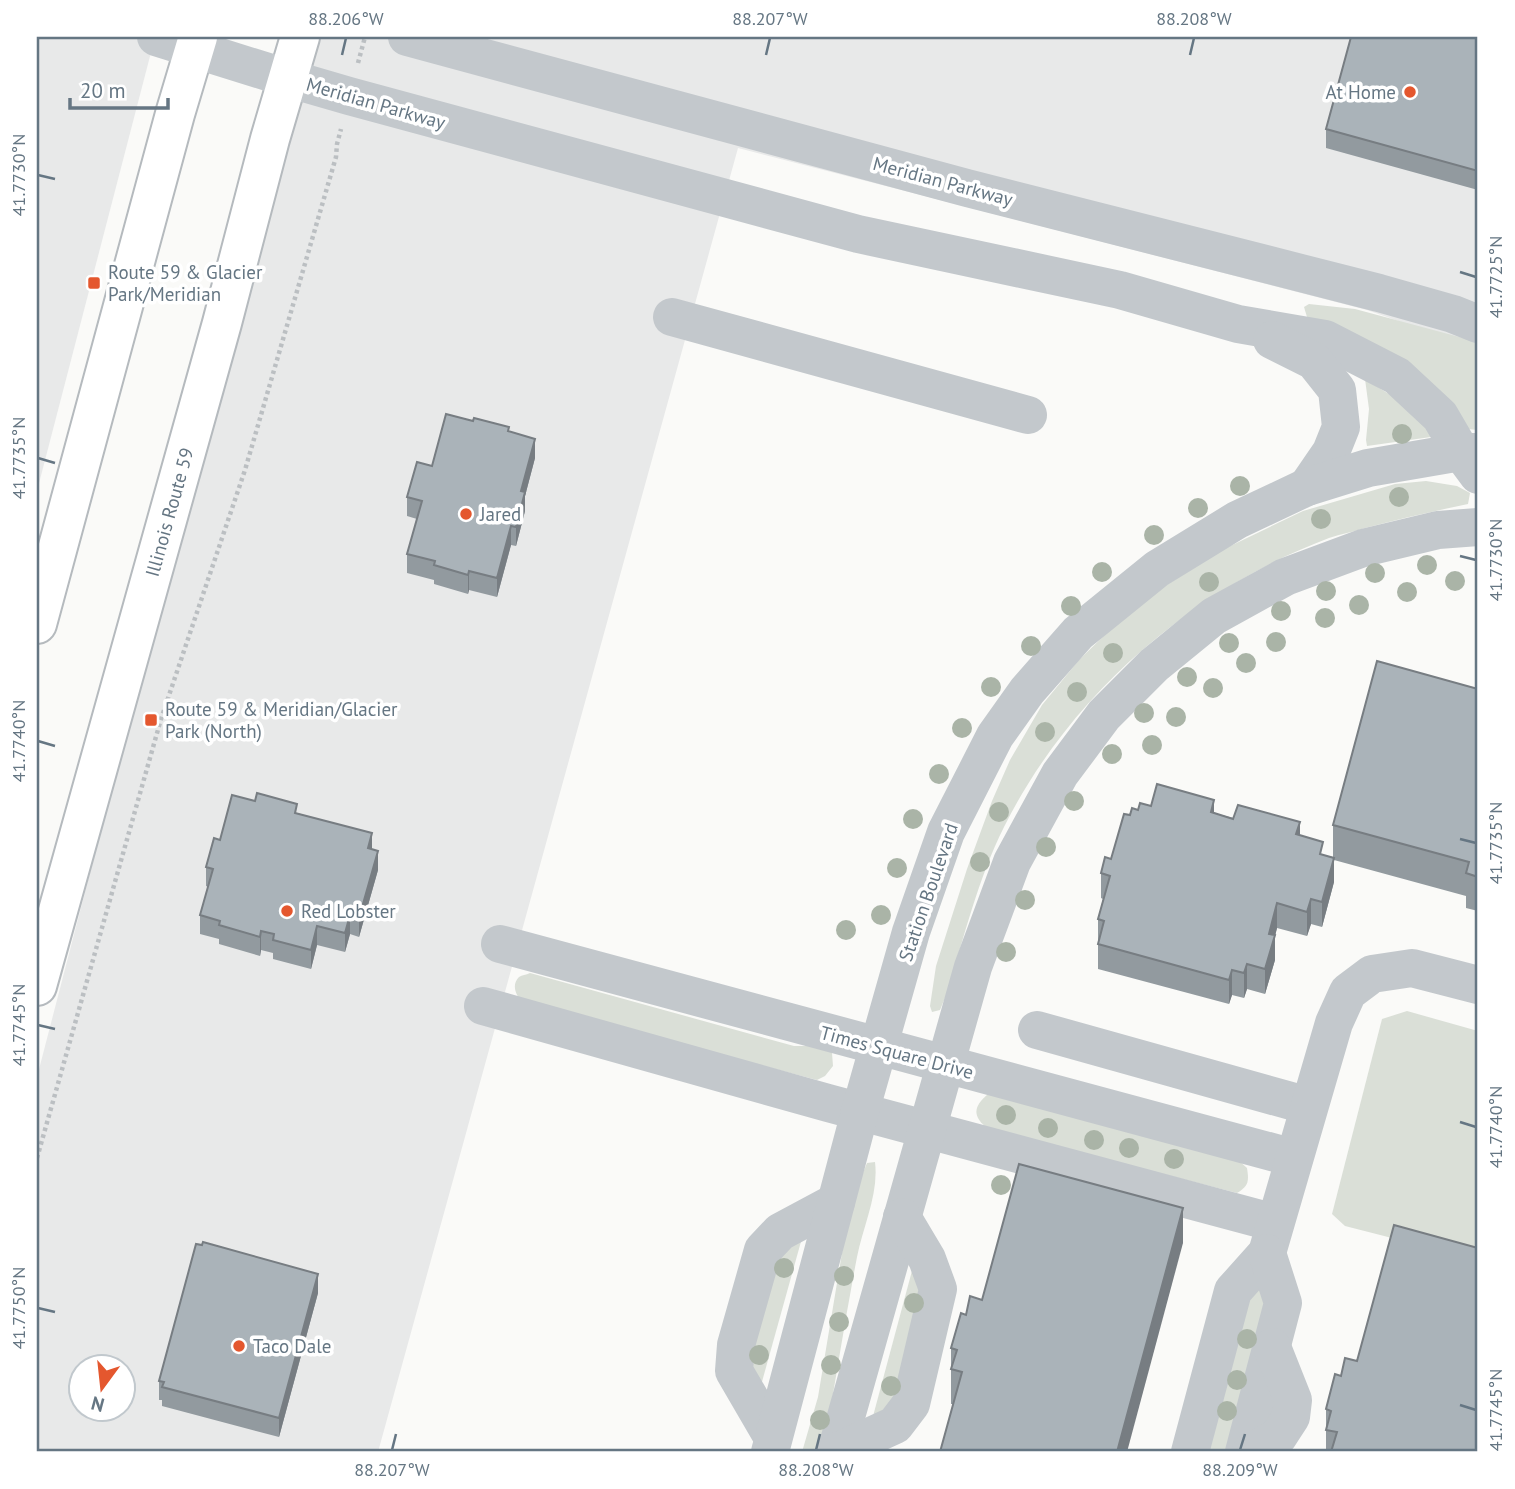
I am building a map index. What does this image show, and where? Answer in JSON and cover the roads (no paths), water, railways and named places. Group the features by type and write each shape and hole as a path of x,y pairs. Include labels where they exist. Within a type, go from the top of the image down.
{"main road":[{"name":"Illinois Route 59","path":"37,986 300,37"},
{"path":"37,624 196,43"}],"street":[{"name":"Meridian Parkway","path":"156,37 196,43 288,78 858,234 1120,290 1238,324 1325,339 1397,376 1440,416 1473,460"},
{"name":"Meridian Parkway","path":"407,37 967,188 1378,293 1453,314 1478,324"},
{"path":"672,317 1028,415"},
{"name":"Meridian Parkway","path":"1238,324 1314,361 1337,390 1341,427 1331,452 1307,487"},
{"name":"Station Boulevard","path":"772,1445 860,1112 911,932 946,832 995,736 1027,691 1078,633 1157,569 1237,520 1307,487 1368,468 1473,460"},
{"path":"836,1452 973,967 1012,862 1060,774 1104,715 1154,665 1214,616 1285,577 1363,548 1438,530 1478,527"},
{"name":"Times Square Drive","path":"500,944 1294,1158"},
{"path":"1190,1452 1233,1292 1271,1238 1334,1023 1348,992 1372,974 1412,968 1478,985"},
{"path":"483,1006 926,1130 1271,1238"},
{"path":"1037,1030 1309,1106"},
{"path":"772,1445 734,1371 736,1345 763,1251 780,1232 836,1202"},
{"path":"836,1452 895,1425 911,1404 938,1289 927,1259 902,1217"},
{"path":"1244,1452 1283,1303 1271,1238"},
{"path":"1251,1452 1278,1437 1291,1417 1293,1400 1272,1347"}],"place":[{"name":"At Home","path":"1410,92"},
{"name":"Route 59 & Glacier Park/Meridian","path":"94,283"},
{"name":"Jared","path":"466,514"},
{"name":"Route 59 & Meridian/Glacier Park (North)","path":"151,720"},
{"name":"Red Lobster","path":"287,911"},
{"name":"Taco Dale","path":"239,1346"}]}
